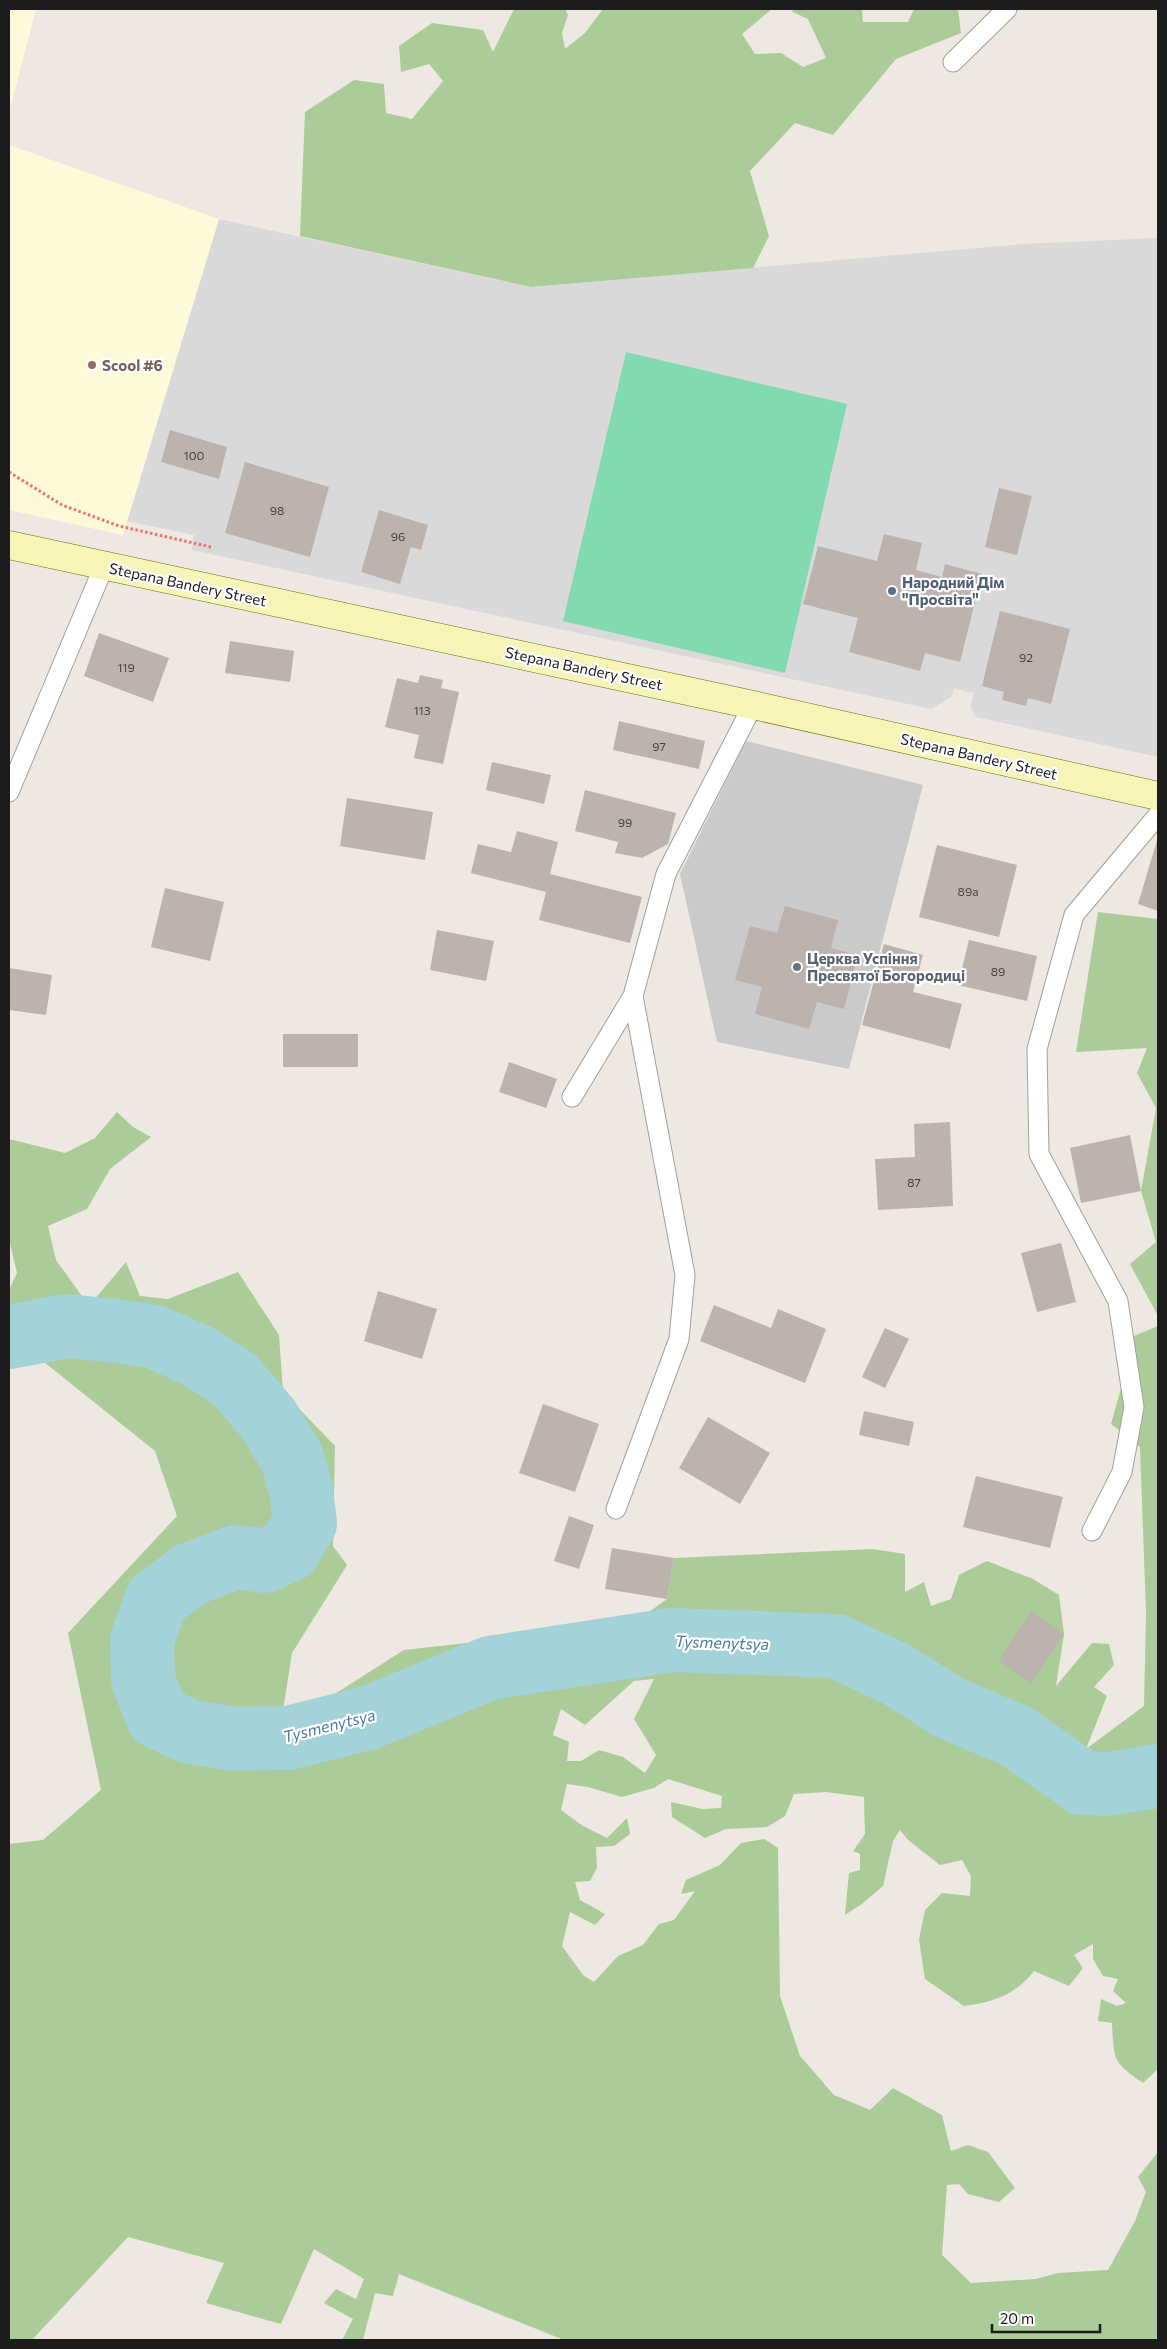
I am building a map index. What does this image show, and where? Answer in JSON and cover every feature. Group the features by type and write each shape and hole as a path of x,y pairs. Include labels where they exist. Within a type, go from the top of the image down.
{"main road":[{"name":"Stepana Bandery Street","path":"9,545 753,704 1158,796"}],"lane":[{"path":"954,62 1007,9"},
{"path":"9,792 104,566"},
{"path":"572,1097 633,996 666,874 753,704"},
{"path":"1092,1531 1122,1472 1134,1407 1118,1302 1039,1154 1038,1049 1074,915 1158,815"},
{"path":"616,1509 678,1339 685,1274 633,996"}],"path":[{"path":"9,472 62,505 119,526 211,547"}],"shaded area":[{"path":"9,9 36,9 9,113"},
{"name":"Scool #6","path":"9,145 219,219 123,535 9,510"},
{"path":"219,219 531,287 1023,244 1158,238 1158,757 976,717 970,706 974,693 954,688 951,697 931,709 192,550 194,535 127,521"},
{"path":"746,741 923,785 849,1069 717,1042 680,874"}],"green space":[{"path":"514,9 565,9 568,15 562,33 565,49 585,33 603,9 772,9 742,34 755,54 781,53 803,67 826,58 808,19 791,11 798,9 862,9 863,22 908,22 914,9 958,9 961,33 896,59 833,135 795,123 750,171 769,236 753,268 531,287 300,236 305,112 354,80 384,84 386,113 412,119 443,81 429,64 401,72 399,46 432,23 483,30 493,52"},
{"path":"626,352 847,404 785,673 563,621"},
{"path":"1098,912 1158,919 1158,1316 1130,1264 1156,1242 1141,1191 1156,1108 1137,1073 1147,1048 1076,1052"},
{"path":"117,1112 133,1127 151,1137 110,1169 87,1209 48,1226 56,1260 89,1306 126,1262 140,1296 168,1299 238,1272 279,1335 283,1392 335,1446 333,1546 347,1565 292,1653 282,1717 330,1697 404,1650 631,1625 667,1599 674,1558 872,1549 905,1554 905,1592 924,1582 931,1606 951,1599 959,1575 987,1561 1033,1579 1059,1595 1064,1634 1056,1686 1092,1643 1109,1644 1114,1665 1094,1687 1107,1696 1086,1749 1144,1706 1146,1613 1140,1447 1111,1424 1134,1336 1158,1326 1158,2069 1143,2083 1125,2070 1117,2059 1113,2045 1112,2023 1098,2021 1101,1999 1117,2006 1126,2003 1113,1991 1118,1979 1103,1976 1093,1959 1093,1944 1074,1955 1083,1968 1069,1986 1034,1971 1019,1986 1003,1996 964,2006 925,1979 919,1940 925,1910 942,1893 970,1896 971,1876 962,1860 940,1865 908,1840 900,1830 893,1841 883,1886 845,1915 849,1873 860,1870 860,1854 853,1851 865,1834 864,1797 826,1792 794,1794 785,1816 767,1827 726,1829 705,1838 672,1817 671,1802 702,1809 721,1808 722,1796 668,1779 654,1788 622,1797 588,1787 567,1784 561,1810 583,1826 607,1838 627,1818 630,1834 614,1846 596,1847 597,1868 590,1881 575,1882 580,1900 605,1914 595,1925 570,1912 562,1946 583,1975 594,1982 618,1956 643,1945 659,1924 674,1920 695,1891 681,1894 686,1880 720,1865 741,1843 764,1839 778,1848 780,1996 800,2056 834,2095 870,2110 893,2088 942,2115 951,2151 968,2145 988,2152 1015,2188 999,2202 968,2194 959,2184 947,2185 942,2255 971,2283 1036,2279 1058,2273 1108,2270 1135,2221 1146,2192 1138,2177 1158,2152 1158,2340 564,2340 399,2274 393,2296 375,2293 363,2340 342,2340 353,2319 324,2303 336,2289 356,2299 364,2279 314,2249 281,2324 206,2303 224,2263 128,2237 32,2340 9,2340 9,1844 43,1840 101,1790 68,1633 177,1516 155,1451 9,1334 9,1290 17,1273 9,1239 9,1139 65,1153 95,1138","holes":["654,1679 634,1719 656,1755 645,1773 623,1757 599,1750 581,1761 567,1761 569,1742 553,1735 561,1709 585,1725 634,1681"]}],"building":[{"path":"170,430 227,447 219,479 161,462"},
{"path":"245,462 329,487 310,557 225,533"},
{"path":"999,488 1032,496 1017,555 985,547"},
{"path":"379,510 428,525 421,550 411,547 400,584 361,572"},
{"name":"Народний Дім \"Просвіта\"","path":"884,534 922,543 916,570 942,577 945,564 982,574 960,662 925,653 920,671 849,652 858,618 803,604 818,546 877,561"},
{"path":"1000,611 1070,629 1051,704 1028,698 1026,706 1002,700 1004,692 982,686"},
{"path":"99,633 169,658 153,702 84,676"},
{"path":"230,641 294,651 290,682 225,673"},
{"path":"420,675 443,680 441,688 459,692 443,764 414,758 419,735 385,727 397,678 418,683"},
{"path":"619,721 705,741 699,769 613,750"},
{"path":"492,762 551,775 544,804 486,790"},
{"path":"585,790 676,813 668,844 642,858 615,853 618,842 575,831"},
{"path":"347,798 433,812 425,860 340,846"},
{"path":"517,831 558,842 550,874 642,897 630,943 539,920 546,892 471,873 478,844 511,852"},
{"path":"1158,837 1158,911 1138,904"},
{"path":"937,845 1017,865 999,937 919,917"},
{"path":"165,888 224,902 210,961 151,947"},
{"name":"Церква Успіння Пресвятої Богородиці","path":"785,906 838,920 831,948 858,955 844,1009 817,1002 809,1029 755,1014 762,987 735,980 750,926 777,933"},
{"path":"437,930 494,941 486,981 430,970"},
{"path":"969,940 1037,956 1027,1001 958,985"},
{"path":"884,944 923,955 913,992 962,1004 950,1049 862,1025"},
{"path":"9,968 52,975 46,1015 9,1010"},
{"path":"283,1034 358,1034 358,1067 283,1067"},
{"path":"509,1062 557,1079 546,1108 499,1092"},
{"path":"950,1122 953,1206 878,1210 875,1159 915,1157 914,1124"},
{"path":"1130,1135 1141,1191 1081,1203 1070,1148"},
{"path":"1061,1243 1076,1302 1037,1312 1021,1253"},
{"path":"378,1291 437,1309 422,1359 364,1341"},
{"path":"714,1305 771,1328 778,1309 826,1329 805,1383 700,1341"},
{"path":"885,1328 909,1339 885,1388 862,1377"},
{"path":"543,1404 599,1424 575,1492 519,1473"},
{"path":"864,1411 914,1422 909,1446 859,1435"},
{"path":"708,1417 770,1453 740,1504 679,1468"},
{"path":"976,1476 1063,1497 1050,1548 963,1527"},
{"path":"569,1516 594,1525 579,1569 554,1561"},
{"path":"612,1548 674,1558 667,1599 605,1589"},
{"path":"1032,1611 1064,1634 1031,1683 998,1660"}],"waterway":[{"name":"Tysmenytsya","path":"9,1337 67,1326 155,1337 198,1356 234,1379 269,1420 292,1458 301,1490 305,1523 289,1550 265,1561 236,1557 191,1574 157,1599 142,1640 143,1680 158,1717 188,1731 232,1739 288,1738 368,1718 490,1668 672,1640 836,1646 896,1674 950,1708 1016,1736 1083,1783 1107,1784 1158,1776"}],"place":[{"name":"Scool #6","path":"92,365"},
{"name":"Народний Дім \"Просвіта\"","path":"892,591"},
{"name":"Церква Успіння Пресвятої Богородиці","path":"797,967"}]}
